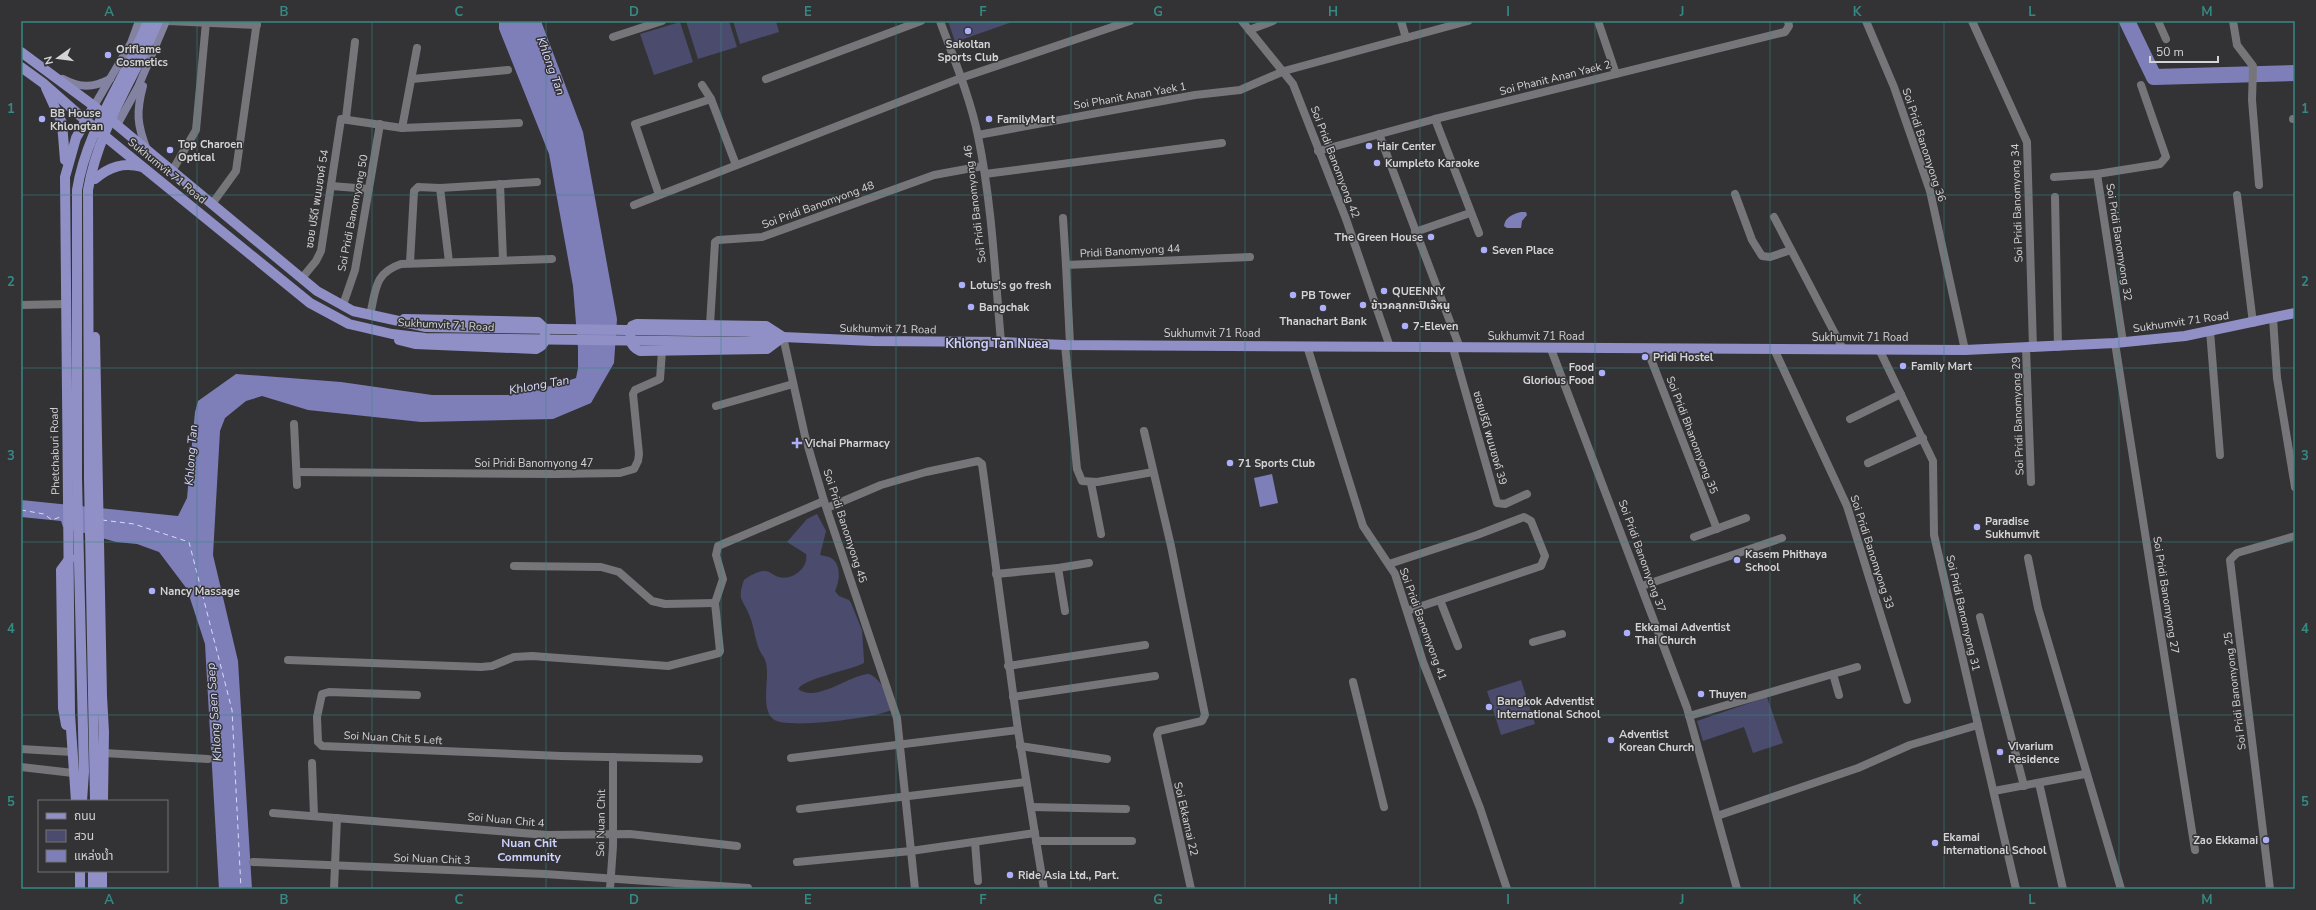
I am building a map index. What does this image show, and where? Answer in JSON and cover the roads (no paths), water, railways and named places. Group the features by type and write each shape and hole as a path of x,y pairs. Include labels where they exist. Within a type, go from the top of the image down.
{"main road":[{"path":"94,106 131,43 139,21"},
{"name":"Phetchaburi Road","path":"82,800 84,772 77,478 76,211 80,170 91,136 140,44 148,21"},
{"path":"95,800 89,478 88,190 96,154 158,21"},
{"path":"103,800 104,732 101,666 95,366 95,179 99,163 109,139 146,69 167,21"},
{"name":"Sukhumvit 71 Road","path":"21,52 94,106 317,291 353,311 426,327 763,332 778,338"},
{"name":"Sukhumvit 71 Road","path":"21,67 43,83 85,120 146,168 310,303 348,324 392,334 469,340 762,342 778,338 1068,344 1551,349 1647,348 1965,350 2058,347 2119,343 2210,331 2295,313"},
{"path":"146,69 137,112 140,134 147,150"},
{"path":"50,74 81,86 99,85 112,77"},
{"path":"43,83 62,123 65,149 65,177"},
{"name":"Phetchaburi Road","path":"76,800 71,737 65,177 76,138 94,106"},
{"path":"95,179 106,170 117,165 133,165 146,168"},
{"path":"83,498 82,329 94,285"},
{"path":"67,304 82,329"},
{"path":"392,334 399,340 422,345 536,349 542,347 545,342 543,326 538,322 410,318 394,321"},
{"path":"637,324 710,325 766,326 778,338 767,349 640,351 634,348 630,342 632,326 637,324"},
{"path":"71,737 65,723 63,708 61,570 69,558 78,554 89,553 97,557 104,566 108,698 104,732"},
{"path":"80,872 80,889"},
{"path":"93,872 93,889"},
{"path":"102,872 102,889"}],"street":[{"path":"167,21 257,23 236,171 212,204"},
{"path":"613,37 662,21"},
{"path":"766,78 921,21"},
{"name":"Soi Pridi Banomyong 46","path":"940,21 962,78 978,135 984,170 1001,342"},
{"path":"634,205 962,78 1130,21"},
{"name":"Soi Pridi Banomyong 42","path":"1242,21 1293,84 1318,151 1346,219 1390,347"},
{"path":"1249,30 1273,21"},
{"path":"1401,21 1406,38"},
{"name":"Soi Phanit Anan Yaek 1","path":"978,135 1195,96 1240,90 1284,71 1468,21"},
{"path":"1598,21 1616,74"},
{"name":"Soi Phanit Anan Yaek 2","path":"1318,151 1435,119 1785,32 1789,26 1788,21"},
{"name":"Soi Pridi Banomyong 36","path":"1866,21 1894,87 1930,191 1965,350"},
{"name":"Soi Pridi Banomyong 34","path":"1972,21 2027,142 2030,348"},
{"path":"2158,21 2166,39"},
{"path":"2233,21 2237,45 2253,66 2252,89 2259,185"},
{"path":"172,171 196,130 206,22"},
{"name":"ซอย ปรีดี พนมยงค์ 54","path":"302,278 316,261 321,251 331,186 344,118 355,42"},
{"path":"402,128 417,48"},
{"path":"412,79 508,70"},
{"name":"Soi Pridi Banomyong 32","path":"2119,343 2097,174 2160,164 2165,161 2166,157 2141,85"},
{"path":"702,86 711,99 736,165"},
{"path":"659,195 635,124 711,99"},
{"path":"344,118 402,128 519,123"},
{"path":"1435,119 1479,233"},
{"name":"Soi Pridi Banomyong 50","path":"343,305 355,270 380,124"},
{"path":"1379,134 1456,348"},
{"path":"984,170 1222,144"},
{"name":"Soi Pridi Banomyong 48","path":"710,325 715,242 718,240 762,237 934,175 984,170"},
{"path":"2054,177 2097,174"},
{"path":"410,264 414,191 418,187 440,188 537,182"},
{"path":"500,184 503,260"},
{"path":"331,186 369,190"},
{"path":"440,188 449,262"},
{"path":"1735,194 1752,240 1762,256 1770,256 1791,250"},
{"path":"2237,195 2253,323"},
{"path":"2055,197 2058,347"},
{"path":"1415,232 1470,213"},
{"path":"1774,217 1843,349"},
{"path":"1063,218 1066,265"},
{"name":"Pridi Banomyong 44","path":"1091,483 1082,481 1077,469 1068,344 1066,265 1250,257"},
{"path":"370,315 379,278 391,267 410,264 449,262 552,259"},
{"path":"21,305 67,304"},
{"path":"2273,318 2277,378 2295,487"},
{"path":"2210,331 2220,455"},
{"name":"Soi Pridi Banomyong 45","path":"778,338 793,384 826,505 897,718 915,889"},
{"name":"Soi Pridi Banomyong 27","path":"2119,343 2195,850"},
{"name":"Soi Pridi Banomyong 41","path":"1307,346 1363,526 1395,574 1423,662 1482,813 1507,889"},
{"name":"ซอยปรีดี พนมยงค์ 39","path":"1456,348 1497,503 1502,504 1527,494"},
{"name":"Soi Pridi Bhanomyong 35","path":"1647,348 1717,529"},
{"name":"Soi Pridi Banomyong 29","path":"2030,348 2031,482"},
{"name":"Soi Pridi Banomyong 37","path":"1551,349 1642,586 1689,716 1737,889"},
{"name":"Soi Pridi Banomyong 33","path":"1774,349 1848,506 1907,700"},
{"name":"Soi Pridi Banomyong 31","path":"1879,349 1933,461 1934,535 2016,889"},
{"name":"Soi Pridi Banomyong 47","path":"297,472 556,474 620,473 631,470 638,461 639,454 633,394 635,390 660,379 662,351"},
{"path":"716,406 793,384"},
{"path":"1850,419 1901,394"},
{"path":"294,424 297,485"},
{"path":"1101,534 1091,483 1153,472 1144,431"},
{"path":"1868,463 1923,438"},
{"path":"288,660 480,667 492,666 514,657 532,656 668,666 720,653 715,603 723,579 716,556 718,546 881,485 926,472 979,461 982,464 1008,666 1044,889"},
{"name":"Soi Ekkamai 22","path":"1153,472 1171,546 1205,715 1202,721 1159,731 1157,735 1191,889"},
{"path":"1389,564 1477,535 1520,518 1528,517 1545,556 1541,566 1407,611"},
{"path":"1694,537 1746,518"},
{"name":"Soi Pridi Banomyong 25","path":"2270,889 2230,560 2237,553 2295,536"},
{"path":"1642,586 1782,538"},
{"path":"2028,558 2038,608 2121,889"},
{"path":"996,574 1058,568 1089,563"},
{"path":"514,566 601,567 619,572 652,601 665,604 715,603"},
{"path":"1058,568 1065,611"},
{"path":"1440,600 1458,646"},
{"path":"1980,617 2024,786"},
{"path":"1533,642 1562,634"},
{"path":"1008,666 1145,645"},
{"path":"1689,716 1857,667"},
{"path":"1833,674 1839,695"},
{"path":"1013,697 1155,676"},
{"path":"1353,682 1384,807"},
{"name":"Soi Nuan Chit 5 Left","path":"417,695 329,692 322,694 317,717 318,742 322,746 613,757"},
{"path":"1717,816 1858,768 1910,745 1978,725"},
{"path":"791,758 1018,730"},
{"path":"1020,746 1107,759"},
{"path":"21,748 72,752"},
{"path":"104,753 208,759"},
{"path":"613,757 699,759"},
{"name":"Soi Nuan Chit","path":"610,889 613,834 613,757"},
{"path":"312,763 314,816"},
{"path":"21,767 74,773"},
{"path":"1994,791 2086,774"},
{"path":"800,809 1026,782"},
{"path":"2039,782 2062,889"},
{"path":"1031,807 1126,809"},
{"name":"Soi Nuan Chit 4","path":"273,813 547,835 613,834 737,846"},
{"path":"334,889 337,818"},
{"path":"797,862 911,851 975,842 1036,837 1132,841"},
{"path":"975,842 978,881"},
{"name":"Soi Nuan Chit 3","path":"253,862 610,878 748,888"}],"water":[{"path":"499,21 541,21 583,132 617,319 614,363 591,403 553,419 421,422 308,410 262,396 246,401 225,418 220,431 213,555 238,661 252,889 219,889 205,644 187,589 159,552 137,544 116,542 63,527 61,521 21,517 21,500 178,516 187,498 195,412 198,401 236,374 341,382 432,395 510,395 555,385 576,378 578,368 578,348 573,286 549,154 499,29"},
{"path":"1521,212 1526,212 1527,215 1522,221 1521,228 1507,228 1504,226 1508,218"},
{"path":"1272,474 1278,503 1260,507 1254,478"}],"waterway":[{"path":"2127,21 2154,77 2295,73"}],"place":[{"name":"Sakoltan Sports Club","path":"968,31"},
{"name":"Oriflame Cosmetics","path":"108,55"},
{"name":"BB House Khlongtan","path":"42,119"},
{"name":"FamilyMart","path":"989,119"},
{"name":"Hair Center","path":"1369,146"},
{"name":"Top Charoen Optical","path":"170,150"},
{"name":"Kumpleto Karaoke","path":"1377,163"},
{"name":"The Green House","path":"1431,237"},
{"name":"Seven Place","path":"1484,250"},
{"name":"Lotus's go fresh","path":"962,285"},
{"name":"QUEENNY","path":"1384,291"},
{"name":"PB Tower","path":"1293,295"},
{"name":"ข้าวคลุกกะปิเจ๊หนู","path":"1363,305"},
{"name":"Bangchak","path":"971,307"},
{"name":"Thanachart Bank","path":"1323,308"},
{"name":"7-Eleven","path":"1405,326"},
{"name":"Pridi Hostel","path":"1645,357"},
{"name":"Family Mart","path":"1903,366"},
{"name":"Food Glorious Food","path":"1602,373"},
{"name":"Vichai Pharmacy","path":"797,443"},
{"name":"71 Sports Club","path":"1230,463"},
{"name":"Paradise Sukhumvit","path":"1977,527"},
{"name":"Kasem Phithaya School","path":"1737,560"},
{"name":"Nancy Massage","path":"152,591"},
{"name":"Ekkamai Adventist Thai Church","path":"1627,633"},
{"name":"Thuyen","path":"1701,694"},
{"name":"Bangkok Adventist International School","path":"1489,707"},
{"name":"Adventist Korean Church","path":"1611,740"},
{"name":"Vivarium Residence","path":"2000,752"},
{"name":"Zao Ekkamai","path":"2266,840"},
{"name":"Ekamai International School","path":"1935,843"},
{"name":"Ride Asia Ltd., Part.","path":"1010,875"}],"district":[{"name":"Khlong Tan Nuea","path":"997,344"},
{"name":"Nuan Chit Community","path":"529,850"}],"water label":[{"name":"Khlong Tan","path":"551,66"},
{"name":"Khlong Tan","path":"539,385"},
{"name":"Khlong Tan","path":"191,455"},
{"name":"Khlong Saen Saep","path":"214,712"}]}
